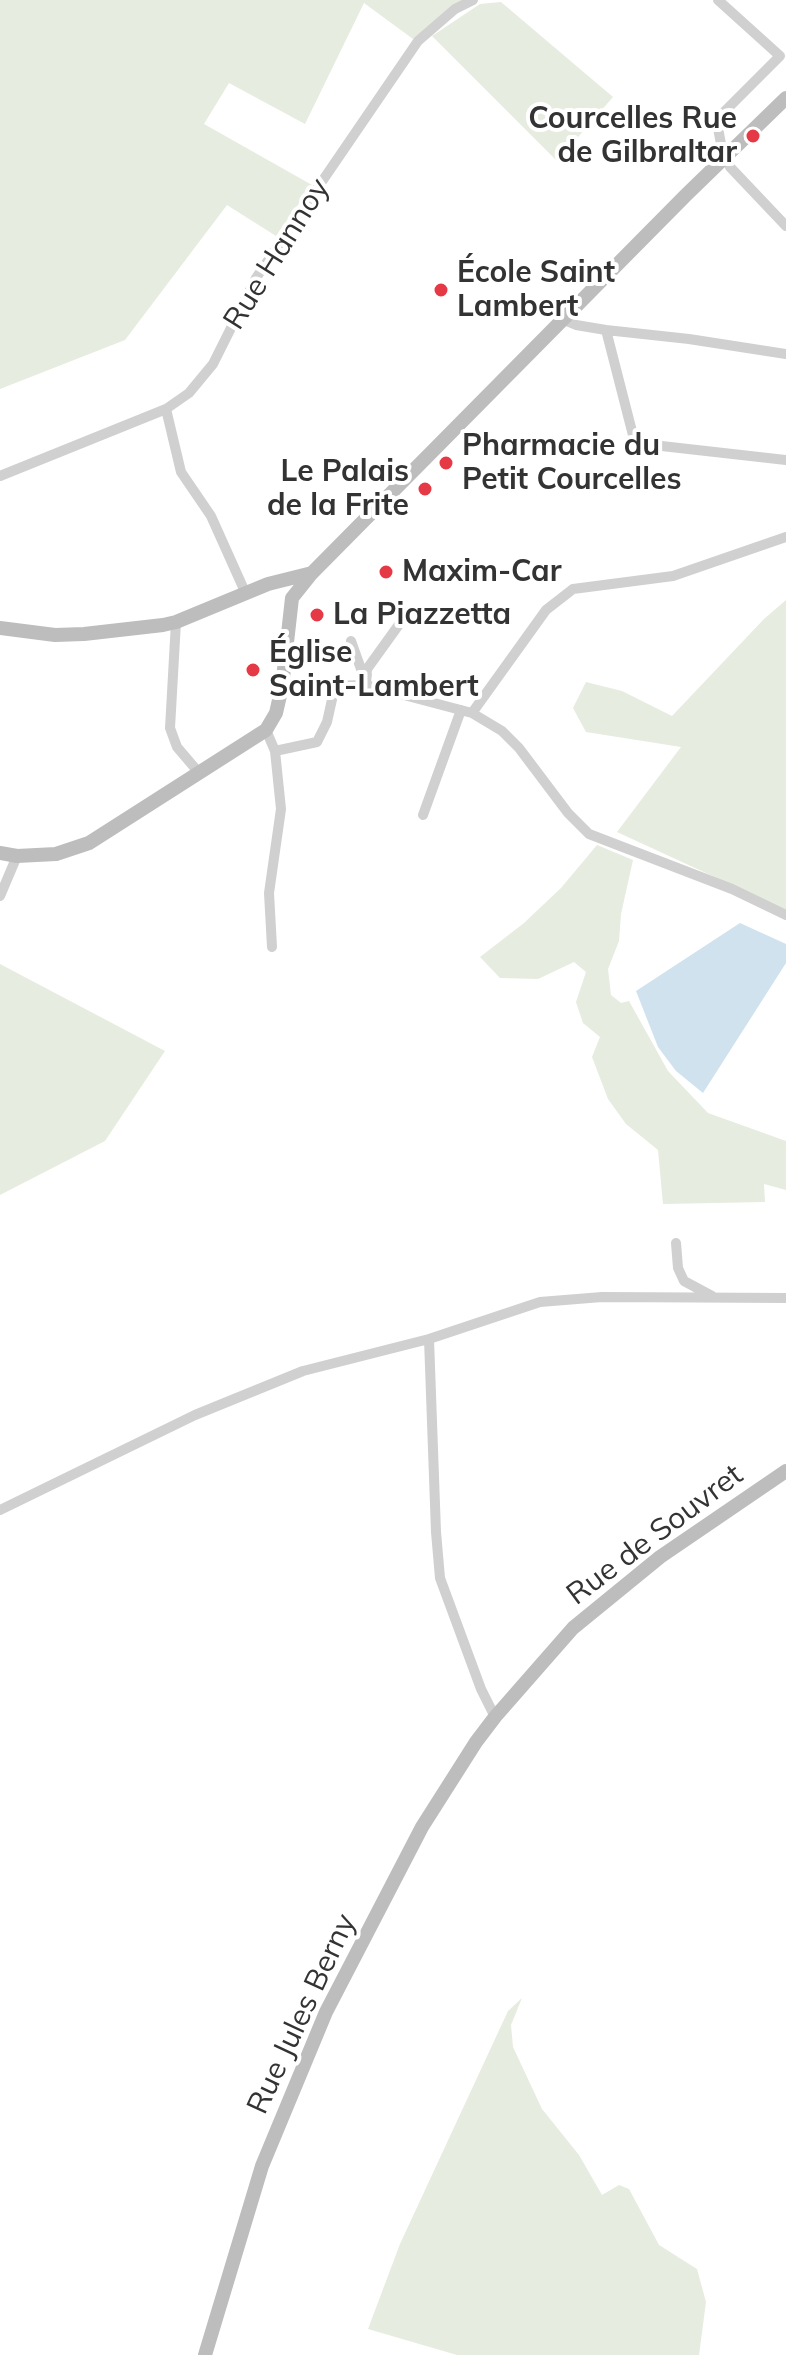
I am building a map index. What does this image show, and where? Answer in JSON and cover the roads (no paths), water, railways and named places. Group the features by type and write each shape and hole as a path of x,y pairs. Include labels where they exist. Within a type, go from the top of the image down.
{"main road":[{"path":"0,853 17,856 56,854 89,843 266,730 276,713 282,687 292,598 312,573 786,98"},
{"path":"0,628 55,635 176,622 268,584 312,573"},
{"name":"Rue de Souvret","path":"495,1717 573,1628 660,1557 786,1471"},
{"name":"Rue Jules Berny","path":"205,2355 262,2166 326,2012 422,1827 495,1717"}],"street":[{"name":"Rue Hannoy","path":"0,476 166,409 189,393 213,364 256,278 418,41 455,9 473,0"},
{"path":"718,0 780,56 723,113 718,128 730,167 786,226"},
{"path":"564,320 606,330 717,342 786,354"},
{"path":"606,330 635,443 786,460"},
{"path":"166,409 181,472 211,516 246,594"},
{"path":"423,815 467,712 546,610 573,589 673,576 786,537"},
{"path":"367,680 367,669 403,619"},
{"path":"176,622 170,728 177,747 200,774"},
{"path":"351,641 367,680"},
{"path":"282,687 335,686 367,680 467,712 511,739 568,813 589,834 732,889 786,915"},
{"path":"275,751 317,742 327,722 335,686"},
{"path":"266,730 275,751 281,809 269,893 272,947"},
{"path":"0,896 17,856"},
{"path":"676,1243 678,1268 684,1281 714,1297"},
{"path":"0,1510 195,1415 303,1371 429,1339 540,1302 602,1297 786,1298"},
{"path":"429,1339 440,1578 481,1689 495,1717"}],"water":[{"path":"740,923 786,944 786,963 703,1093 676,1071 658,1047 636,991"}],"place":[{"name":"Courcelles Rue de Gilbraltar","path":"753,136"},
{"name":"École Saint Lambert","path":"441,290"},
{"name":"Pharmacie du Petit Courcelles","path":"446,463"},
{"name":"Le Palais de la Frite","path":"425,489"},
{"name":"Maxim-Car","path":"386,572"},
{"name":"La Piazzetta","path":"317,615"},
{"name":"Église Saint-Lambert","path":"253,670"}]}
